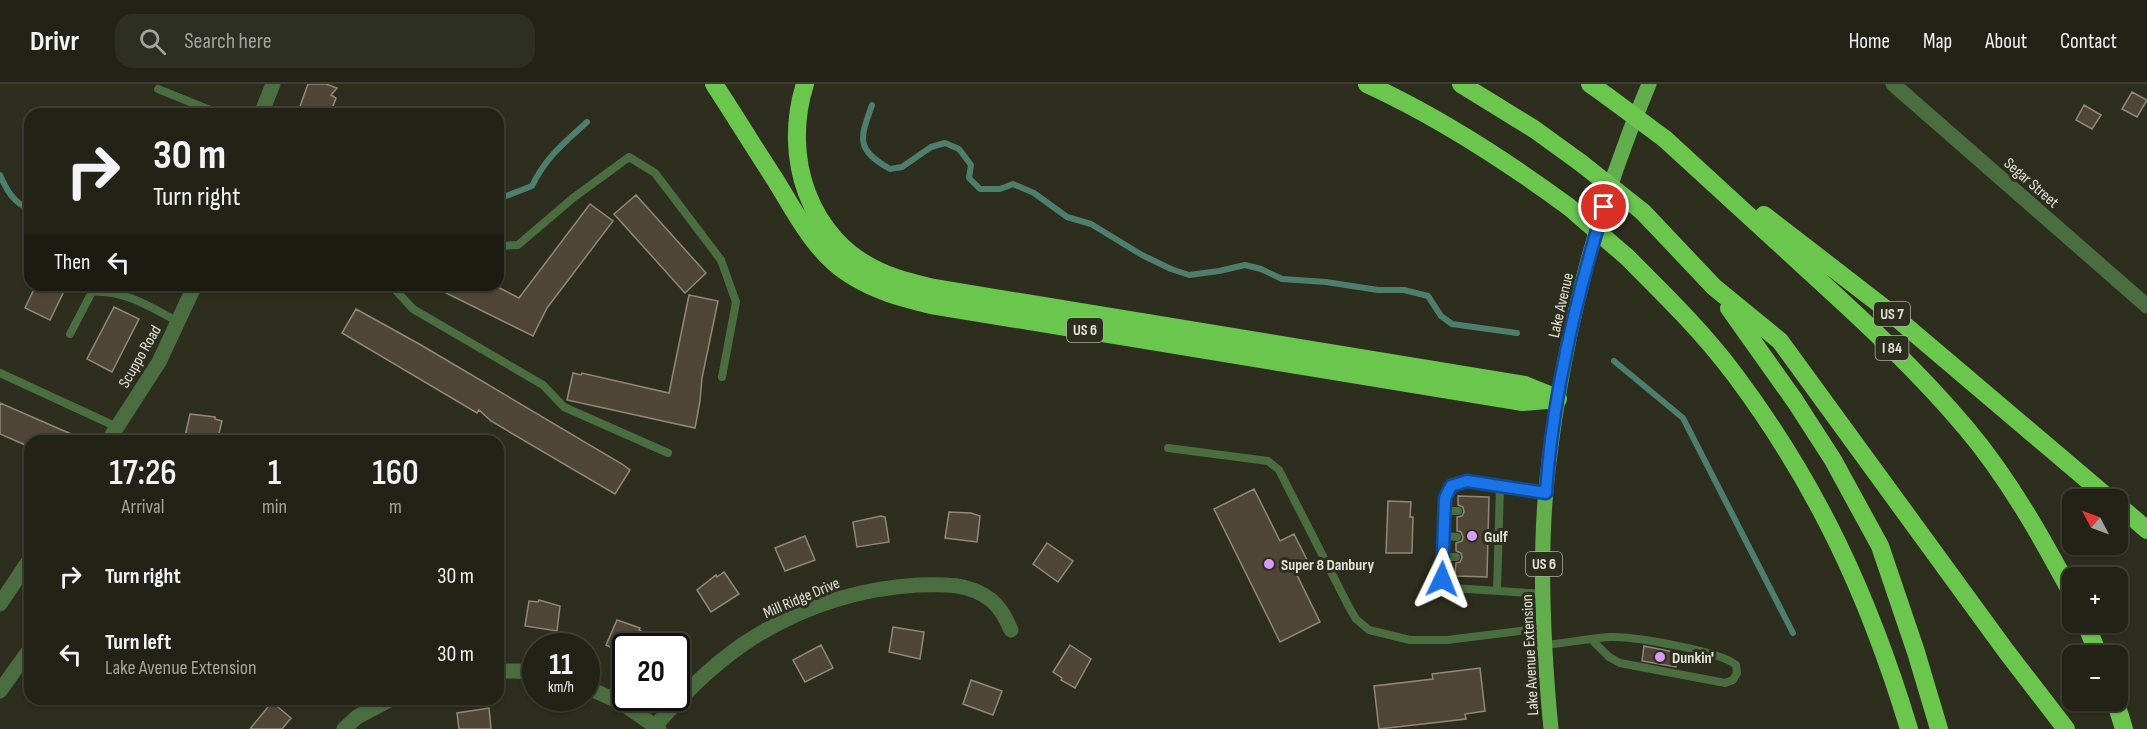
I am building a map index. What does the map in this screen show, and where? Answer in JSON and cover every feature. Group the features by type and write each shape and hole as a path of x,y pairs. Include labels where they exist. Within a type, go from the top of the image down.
{"highway":[{"name":"US 6","path":"714,84 805,228 824,254 848,273 873,288 931,305 1523,402 1558,399"},
{"path":"805,84 799,102 796,135 799,167 807,193 820,219 837,242 858,259 880,272 934,288 1525,384 1558,399"},
{"path":"1366,84 1451,128 1510,164 1569,207 1627,257 1694,326 1734,374 1805,480 1837,539 1866,602 1890,666 1909,729"},
{"path":"1461,84 1534,129 1642,212 1714,287 1780,341 2006,651 2066,729"},
{"name":"I 84","path":"1590,84 1665,139 1872,328 1920,375 1968,430 2006,483 2044,541 2062,575"},
{"name":"US 7","path":"1665,139 1887,310 2098,489"},
{"path":"1714,287 1759,349 1833,460 1880,546 1939,729"},
{"path":"2128,514 2147,530"},
{"path":"2118,711 2124,729"}],"main road":[{"name":"Lake Avenue","path":"1558,399 1569,342 1598,228 1617,166 1648,84"},
{"name":"Lake Avenue Extension","path":"1551,729 1544,594 1546,493 1558,399"}],"street":[{"path":"263,108 273,84"},
{"name":"Segar Street","path":"1893,84 2147,306"},
{"name":"Scuppo Road","path":"112,435 159,362 192,291"},
{"path":"0,604 24,568"},
{"name":"Mill Ridge Drive","path":"657,727 685,692 712,667 743,644 819,605 857,592 898,586 961,585 977,591 992,601 1003,613 1011,630"},
{"path":"0,691 24,657"},
{"path":"504,671 522,672"},
{"path":"600,693 622,703 657,727"},
{"path":"344,729 357,717 380,705"}],"lane":[{"path":"158,89 205,108"},
{"path":"504,245 518,244 573,198 628,157 655,173 721,261 736,302 722,377"},
{"path":"70,334 92,292 105,291 138,301 179,322"},
{"path":"396,291 413,309 543,385 564,407 668,453"},
{"path":"0,373 117,427"},
{"path":"1168,448 1268,461 1279,470 1350,609 1356,619 1369,630 1410,640 1447,640 1545,628"},
{"path":"1544,594 1452,588 1442,579 1445,498 1451,486 1467,481 1546,493"},
{"path":"1497,591 1500,486"},
{"path":"1489,510 1500,511"},
{"path":"1445,511 1458,511"},
{"path":"1488,536 1499,536"},
{"path":"1444,537 1457,537"},
{"path":"1443,557 1456,556"},
{"path":"1487,556 1498,556"},
{"path":"1546,645 1592,640 1623,637 1730,659 1736,665 1737,673 1733,680 1725,682 1620,663 1609,657 1592,640"}],"building":[{"path":"308,84 326,84 337,88 331,95 336,98 332,108 299,108"},
{"path":"2132,92 2147,100 2137,117 2122,109"},
{"path":"2084,105 2101,115 2092,129 2076,120"},
{"path":"636,195 706,273 685,293 614,214"},
{"path":"590,204 613,221 547,308 533,336 442,291 504,290 519,298"},
{"path":"33,291 64,291 50,320 25,308"},
{"path":"689,295 718,301 702,378 695,428 567,400 573,373 581,375 582,373 669,393"},
{"path":"114,307 139,319 112,372 87,359"},
{"path":"356,309 622,464 630,470 615,494 491,421 479,410 477,413 342,333"},
{"path":"0,403 74,435 24,435 24,444 0,434"},
{"path":"190,414 215,417 222,421 218,435 185,435"},
{"path":"1254,489 1280,541 1294,534 1308,562 1294,569 1320,622 1280,642 1214,509"},
{"name":"Gulf","path":"1458,496 1489,497 1487,577 1455,576 1456,563 1462,558 1461,553 1456,551 1456,543 1462,541 1463,537 1461,532 1457,531 1457,517 1462,516 1464,512 1463,507 1458,505"},
{"path":"1388,501 1411,502 1412,553 1386,553"},
{"path":"949,512 971,513 980,516 977,542 945,538"},
{"path":"885,517 889,542 857,547 853,522"},
{"path":"805,536 815,560 785,571 775,548"},
{"path":"1047,543 1073,561 1058,582 1033,564"},
{"path":"724,572 739,594 711,612 697,590 716,575 717,577"},
{"path":"539,600 560,606 557,631 525,626 529,601 538,602"},
{"path":"617,620 640,628 639,630 645,633 612,633 612,648 606,645"},
{"path":"893,627 924,632 920,659 889,652"},
{"path":"821,645 833,668 805,682 793,660"},
{"path":"1070,645 1091,659 1075,688 1053,672"},
{"name":"Dunkin'","path":"1644,646 1679,653 1676,667 1642,661"},
{"path":"1480,668 1485,711 1465,714 1466,719 1379,729 1374,686 1433,679 1432,674"},
{"path":"971,680 1002,691 993,715 963,704"},
{"path":"270,705 276,705 291,718 282,729 250,729"},
{"path":"489,708 491,729 459,729 457,713"}],"waterway":[{"path":"872,105 863,142 871,155 890,169 902,167 931,147 945,143 959,149 971,165 969,178 980,189 1000,189 1013,184 1034,193 1067,217 1091,224 1142,255 1171,269 1189,275 1245,265 1261,269 1282,279 1326,282 1378,290 1404,290 1428,296 1441,316 1452,324 1517,333"},
{"path":"504,197 532,186 549,159 587,122"},
{"path":"0,175 8,191 24,207"},
{"path":"1614,361 1683,418 1793,633"}],"place":[{"name":"Gulf","path":"1472,536"},
{"name":"Super 8 Danbury","path":"1269,564"},
{"name":"Dunkin'","path":"1660,657"}],"route":[{"path":"1442,579 1445,498 1451,486 1467,481 1546,493 1547,471 1569,342 1604,207"}]}
